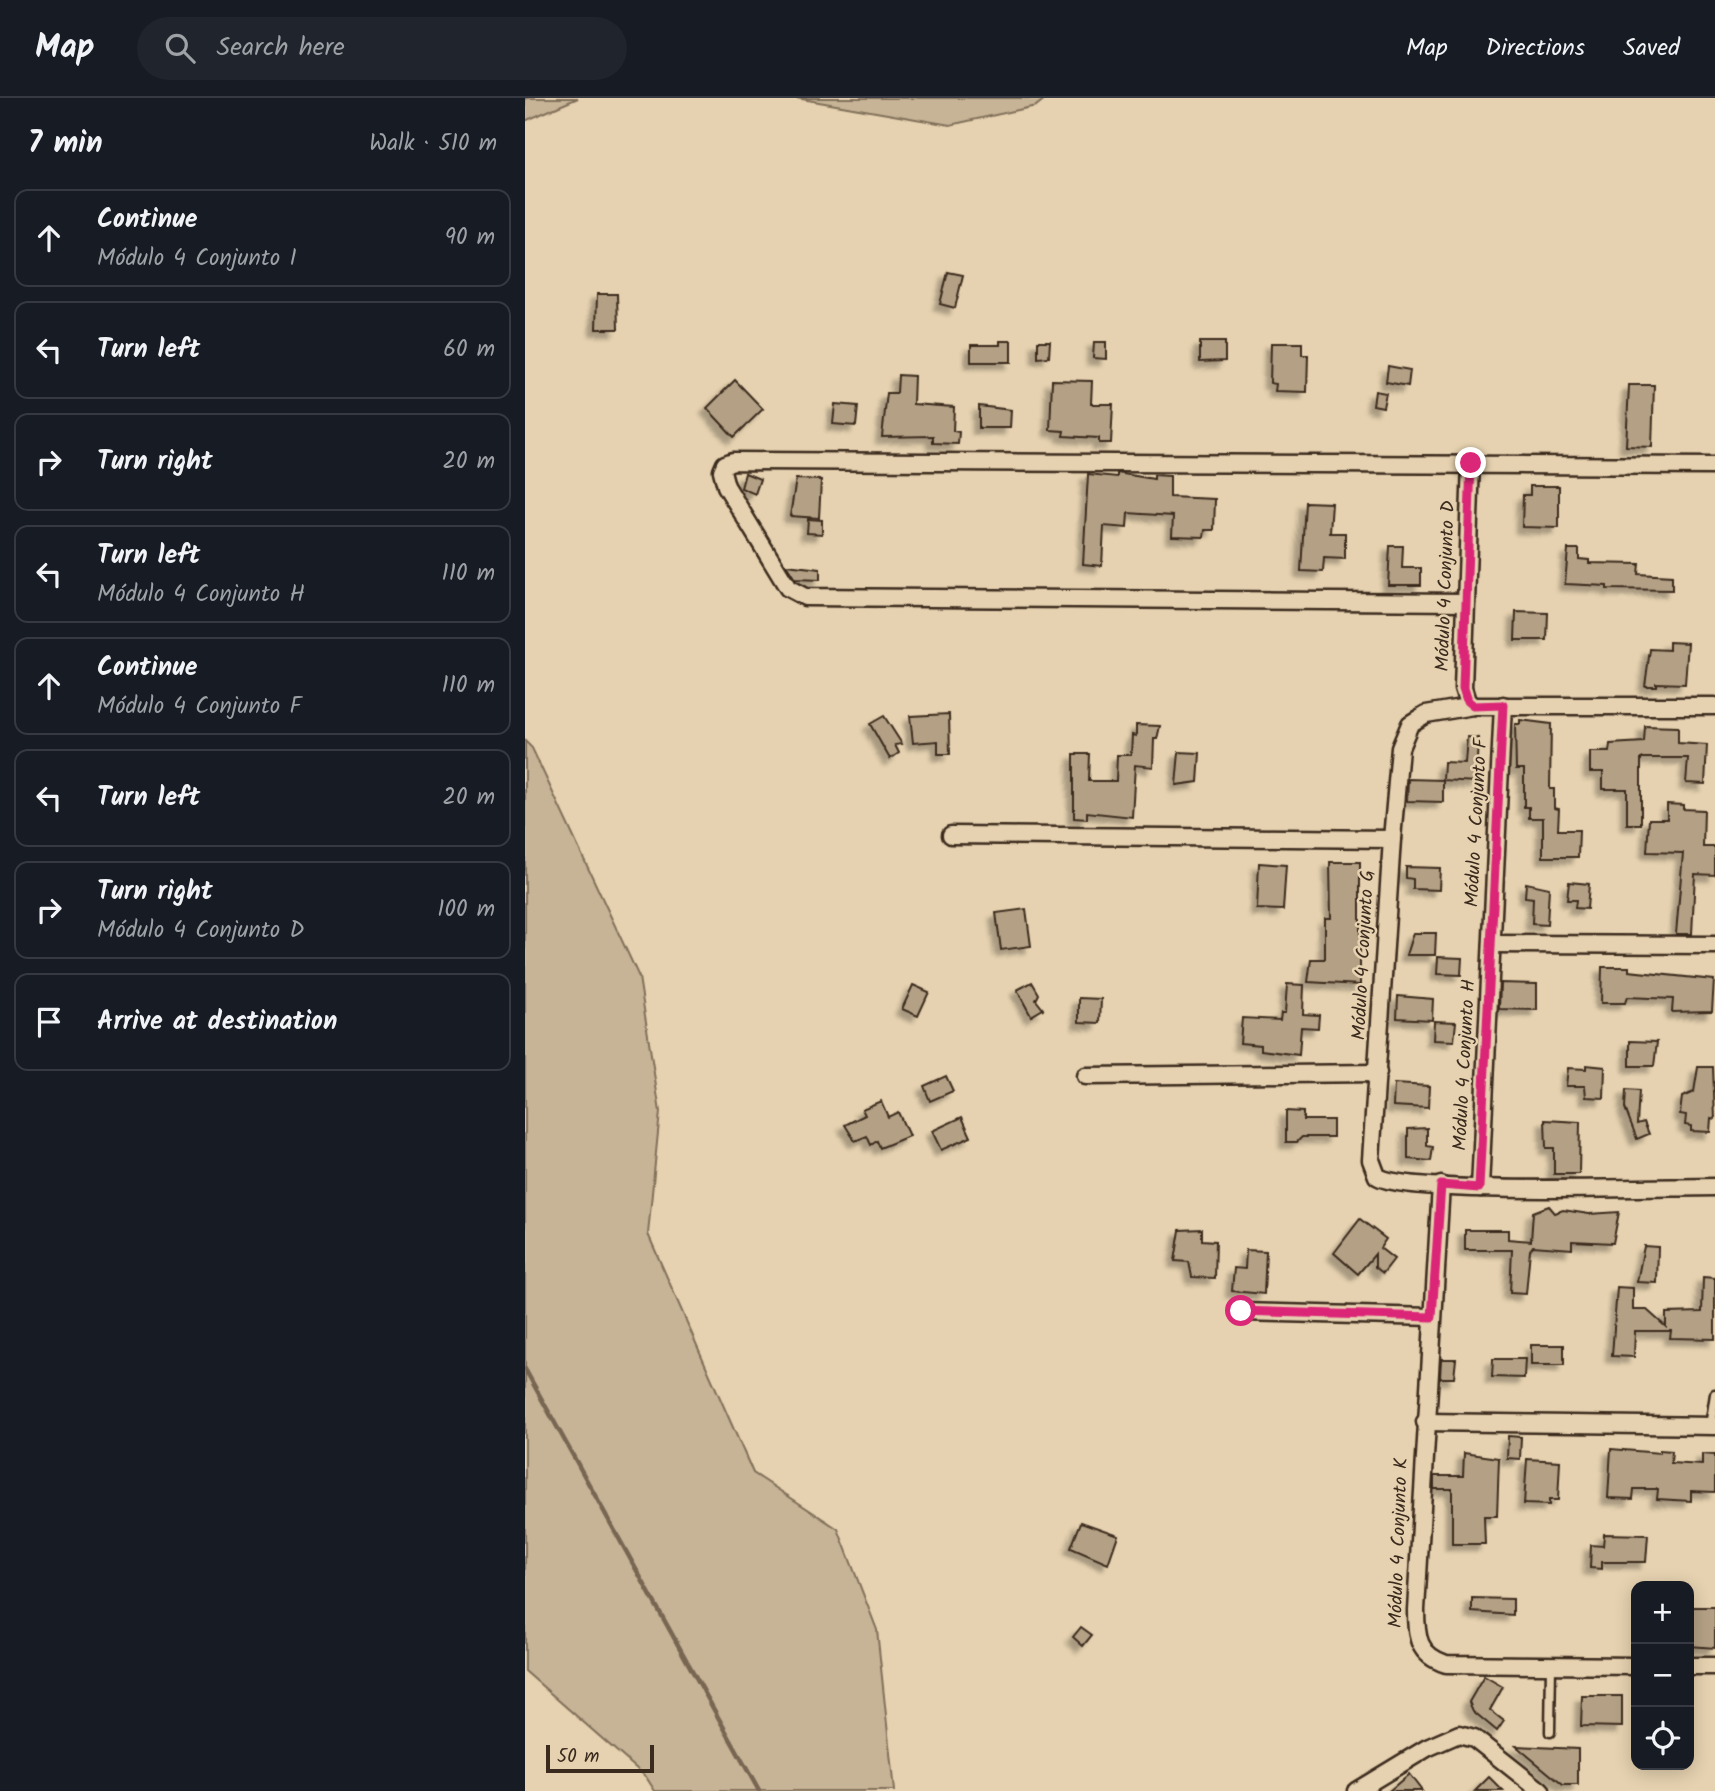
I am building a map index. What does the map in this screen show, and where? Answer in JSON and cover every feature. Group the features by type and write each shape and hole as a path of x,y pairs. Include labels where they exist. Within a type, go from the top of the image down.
{"street":[{"path":"1466,602 805,597 788,588 721,476 723,467 733,461 1715,466"},
{"name":"Módulo 4 Conjunto D","path":"1471,463 1463,688 1467,701 1473,706"},
{"name":"Módulo 4 Conjunto F","path":"1492,944 1503,705"},
{"path":"1473,706 1715,706"},
{"name":"Módulo 4 Conjunto G","path":"1441,1185 1394,1182 1377,1176 1371,1160 1392,839 1400,748 1410,724 1426,714 1473,706"},
{"path":"951,835 1392,839"},
{"path":"1492,944 1715,945"},
{"name":"Módulo 4 Conjunto H","path":"1479,1188 1492,944"},
{"path":"1085,1076 1378,1073"},
{"path":"1441,1185 1479,1188 1715,1187"},
{"name":"Módulo 4 Conjunto K","path":"1441,1185 1425,1422 1416,1631 1419,1645 1432,1660 1446,1664 1551,1665"},
{"path":"1241,1311 1432,1317"},
{"path":"1425,1422 1712,1426"},
{"path":"1551,1665 1631,1666"},
{"path":"1694,1666 1715,1666"},
{"path":"1356,1791 1427,1748 1459,1734 1474,1738 1541,1791"}],"lane":[{"path":"1712,1426 1715,1394"},
{"path":"1550,1732 1551,1665"}],"shaded area":[{"path":"525,98 578,98 525,121"},
{"path":"796,98 1046,98 1036,106 950,125"},
{"path":"525,741 532,748 639,977 660,1112 648,1234 753,1473 838,1529 877,1630 894,1791 655,1791 646,1777 525,1671"}],"building":[{"path":"948,272 963,275 955,308 940,304"},
{"path":"597,294 617,294 618,329 596,329"},
{"path":"1000,341 1011,341 1011,362 971,362 971,345 1000,345"},
{"path":"1038,341 1050,341 1049,357 1038,358"},
{"path":"1094,342 1106,342 1106,359 1093,358"},
{"path":"1200,342 1225,342 1225,361 1200,362"},
{"path":"1271,343 1302,343 1302,355 1308,355 1307,392 1275,391 1276,384 1270,383"},
{"path":"1388,366 1410,370 1408,386 1386,382"},
{"path":"898,375 914,376 913,404 954,407 953,431 959,432 958,444 933,443 933,436 882,437 887,393 897,393"},
{"path":"735,380 763,409 734,437 707,408"},
{"path":"1052,380 1092,381 1091,404 1113,404 1111,443 1099,443 1099,438 1063,436 1064,431 1050,430"},
{"path":"1629,385 1654,385 1652,447 1626,446"},
{"path":"1375,391 1386,393 1383,407 1373,405"},
{"path":"835,404 858,406 856,426 833,424"},
{"path":"979,406 1011,410 1010,428 979,428"},
{"path":"745,473 760,479 755,494 741,488"},
{"path":"1117,473 1154,479 1154,475 1170,476 1170,497 1215,499 1214,530 1205,530 1204,537 1172,536 1173,516 1128,513 1127,528 1104,526 1102,566 1083,564 1088,474 1117,477"},
{"path":"796,479 821,480 819,518 790,516"},
{"path":"1530,486 1559,486 1559,528 1522,527 1523,495 1530,495"},
{"path":"1305,502 1332,503 1330,533 1345,533 1345,559 1324,558 1323,572 1301,571"},
{"path":"808,519 822,520 822,534 807,533"},
{"path":"1390,546 1403,546 1402,568 1421,568 1421,585 1388,585"},
{"path":"1568,549 1579,549 1579,559 1589,560 1589,563 1639,564 1638,574 1672,576 1672,590 1607,589 1607,586 1565,584"},
{"path":"786,565 820,569 820,580 795,579"},
{"path":"1516,612 1548,613 1547,640 1515,640"},
{"path":"1669,642 1688,643 1685,684 1656,683 1656,686 1645,686 1650,649 1669,650"},
{"path":"949,714 950,754 938,754 938,741 913,743 910,716"},
{"path":"884,716 902,744 895,745 899,753 890,759 870,724"},
{"path":"1520,720 1551,724 1550,789 1554,789 1554,808 1559,809 1558,830 1579,830 1578,857 1543,857 1543,818 1529,818 1529,807 1524,807 1524,769 1516,769 1515,724 1520,724"},
{"path":"1136,725 1160,726 1157,739 1154,739 1153,767 1135,765 1132,817 1087,812 1087,819 1074,818 1074,754 1090,754 1089,781 1116,781 1117,755 1131,755 1132,735 1136,736"},
{"path":"1645,726 1678,727 1678,743 1707,745 1705,784 1686,783 1688,758 1641,758 1641,824 1627,824 1627,789 1603,789 1603,772 1590,772 1590,752 1609,752 1610,744 1644,742"},
{"path":"1467,737 1478,738 1476,782 1443,780 1444,762 1465,763"},
{"path":"1179,752 1200,753 1198,782 1176,785"},
{"path":"1408,779 1443,780 1443,802 1407,801"},
{"path":"1667,804 1683,805 1683,809 1704,810 1703,847 1715,847 1715,875 1695,874 1692,934 1676,934 1683,853 1647,852 1649,819 1667,819"},
{"path":"1330,862 1360,862 1360,985 1308,982 1311,959 1325,959 1325,918 1331,918"},
{"path":"1259,863 1286,865 1283,910 1257,909"},
{"path":"1406,867 1440,868 1439,890 1413,889 1413,879 1406,878"},
{"path":"1569,882 1589,884 1587,909 1575,908 1576,900 1567,900"},
{"path":"1526,883 1549,888 1547,925 1532,924 1533,898 1525,897"},
{"path":"1026,909 1031,946 1001,950 996,913"},
{"path":"1413,933 1436,933 1435,955 1406,955"},
{"path":"1438,957 1462,958 1461,975 1437,974"},
{"path":"1602,967 1629,967 1629,971 1714,980 1712,1011 1672,1012 1673,999 1627,997 1625,1003 1601,1003"},
{"path":"1032,982 1039,994 1036,1000 1043,1009 1031,1016 1017,990"},
{"path":"1500,983 1537,984 1537,1010 1499,1009"},
{"path":"1287,984 1304,985 1303,1014 1319,1015 1318,1028 1301,1027 1299,1055 1261,1050 1261,1045 1240,1043 1242,1018 1280,1020 1281,1013 1285,1013"},
{"path":"913,985 929,992 918,1016 902,1009"},
{"path":"1398,996 1433,999 1432,1020 1397,1018"},
{"path":"1079,998 1101,999 1100,1023 1079,1022"},
{"path":"1434,1021 1456,1022 1454,1041 1433,1040"},
{"path":"1630,1041 1657,1042 1654,1066 1630,1066"},
{"path":"1586,1065 1605,1067 1604,1098 1586,1097 1585,1086 1566,1086 1568,1068 1586,1069"},
{"path":"1698,1067 1713,1067 1715,1119 1711,1118 1710,1132 1691,1131 1691,1126 1685,1125 1686,1115 1680,1114 1682,1097 1694,1092"},
{"path":"946,1076 953,1091 930,1101 924,1086"},
{"path":"1394,1084 1429,1086 1428,1108 1393,1106"},
{"path":"1626,1090 1639,1091 1637,1124 1644,1122 1649,1134 1637,1139 1625,1108"},
{"path":"881,1101 888,1117 898,1112 909,1136 880,1148 877,1141 871,1145 867,1136 855,1141 845,1125 865,1115 862,1109"},
{"path":"1286,1111 1303,1112 1303,1120 1333,1120 1333,1137 1302,1137 1297,1142 1286,1142"},
{"path":"962,1117 971,1137 941,1150 932,1131"},
{"path":"1545,1120 1580,1122 1579,1174 1554,1174 1554,1148 1546,1148"},
{"path":"1427,1128 1427,1146 1433,1147 1431,1161 1408,1159 1408,1129"},
{"path":"1549,1206 1555,1213 1563,1210 1589,1214 1619,1212 1613,1243 1572,1241 1572,1249 1533,1246 1530,1250 1526,1294 1510,1293 1512,1250 1465,1250 1465,1230 1508,1230 1508,1239 1531,1241 1533,1212"},
{"path":"1360,1219 1386,1239 1380,1248 1394,1259 1383,1273 1375,1267 1375,1254 1358,1274 1334,1253"},
{"path":"1202,1229 1202,1240 1216,1241 1215,1278 1192,1277 1189,1262 1175,1261 1180,1230"},
{"path":"1644,1246 1658,1247 1657,1283 1637,1282"},
{"path":"1246,1250 1266,1251 1264,1294 1232,1291 1234,1268 1245,1269"},
{"path":"1703,1277 1715,1278 1715,1339 1670,1338 1671,1331 1635,1331 1634,1357 1612,1356 1617,1287 1633,1288 1633,1310 1647,1310 1666,1327 1666,1313 1702,1312"},
{"path":"1531,1345 1564,1345 1564,1365 1531,1365"},
{"path":"1441,1359 1456,1359 1454,1378 1440,1378"},
{"path":"1493,1359 1525,1359 1524,1378 1492,1377"},
{"path":"1508,1436 1521,1437 1520,1459 1507,1458"},
{"path":"1611,1449 1660,1453 1660,1450 1672,1451 1671,1463 1702,1465 1702,1454 1715,1455 1715,1492 1691,1491 1691,1501 1657,1499 1658,1489 1634,1489 1633,1499 1608,1498"},
{"path":"1464,1453 1499,1458 1497,1516 1484,1516 1485,1544 1452,1544 1452,1489 1434,1489 1434,1476 1463,1476"},
{"path":"1527,1459 1560,1461 1558,1500 1549,1500 1549,1505 1524,1504"},
{"path":"1081,1522 1118,1535 1108,1564 1071,1548"},
{"path":"1604,1534 1648,1535 1646,1562 1602,1562 1602,1569 1590,1568 1591,1545 1603,1546"},
{"path":"1472,1598 1513,1599 1513,1615 1472,1612"},
{"path":"1694,1607 1715,1607 1715,1648 1694,1646"},
{"path":"1081,1627 1092,1635 1083,1646 1073,1637"},
{"path":"1484,1676 1503,1687 1490,1710 1504,1721 1497,1731 1473,1711 1469,1702"},
{"path":"1582,1696 1622,1696 1622,1727 1581,1726"},
{"path":"1516,1746 1578,1749 1578,1785 1563,1785"},
{"path":"1409,1774 1422,1791 1389,1791"},
{"path":"1489,1777 1503,1791 1475,1791"}],"waterway":[{"path":"525,1369 759,1791"}],"route":[{"path":"1241,1311 1432,1317 1441,1185 1479,1188 1503,705 1473,706 1467,701 1463,688 1471,463"}]}
